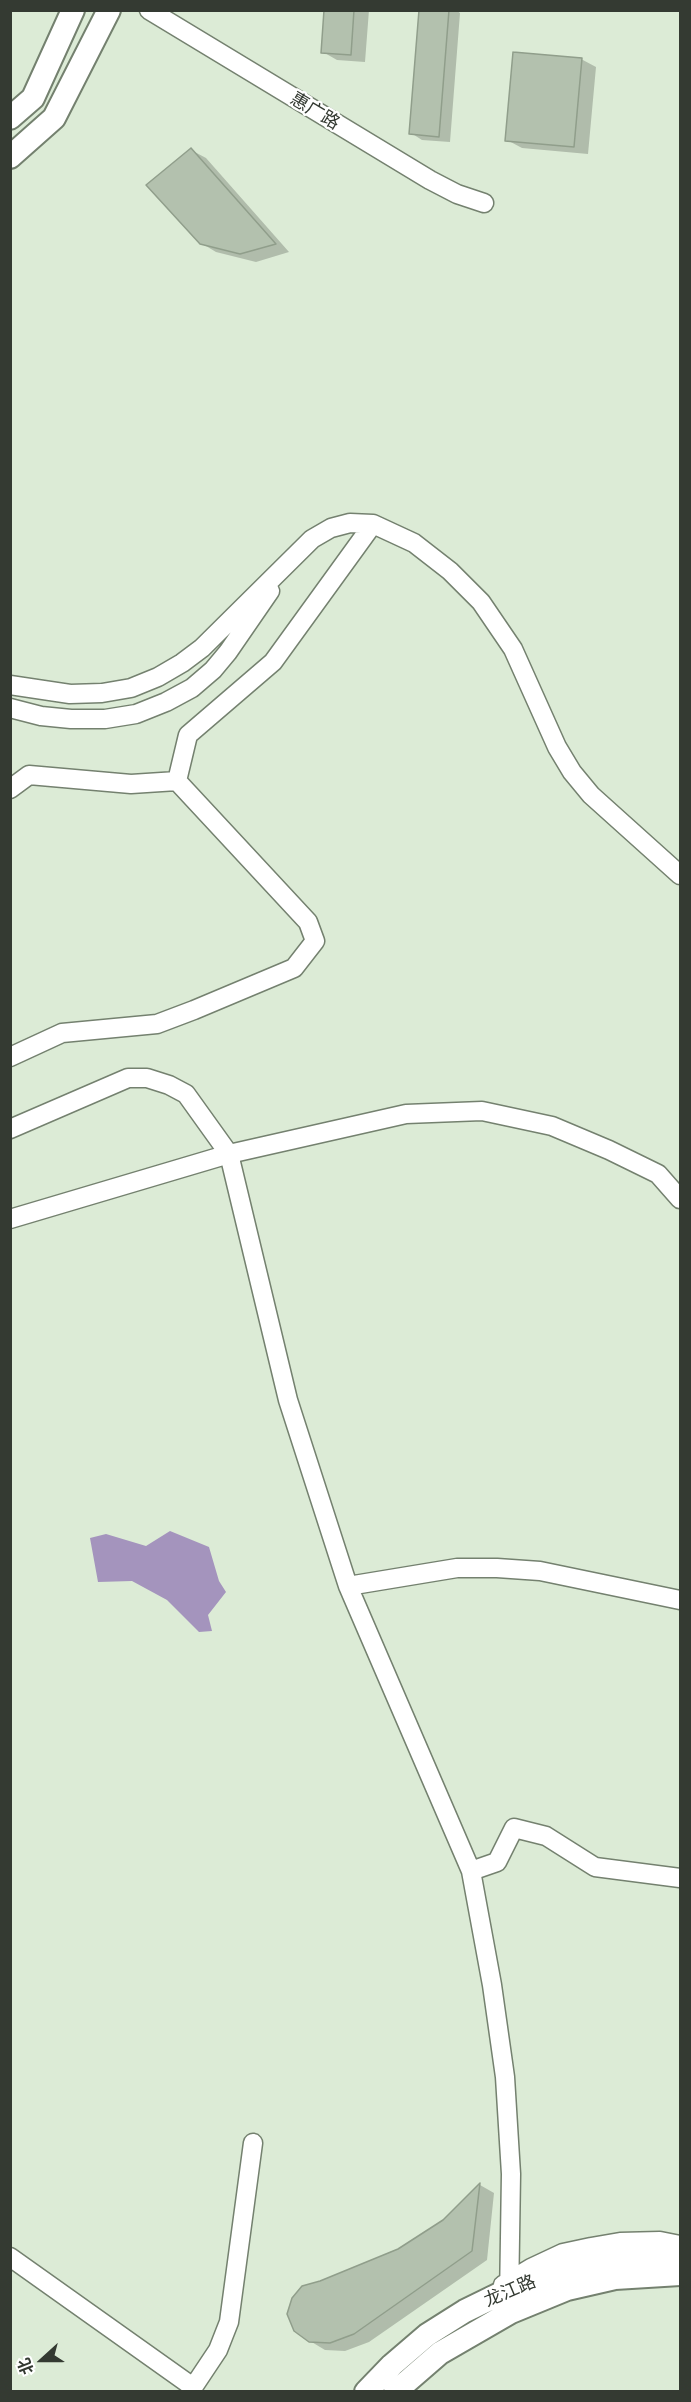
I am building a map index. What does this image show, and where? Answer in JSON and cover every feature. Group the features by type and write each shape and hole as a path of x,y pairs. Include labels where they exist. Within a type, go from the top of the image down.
{"main road":[{"path":"10,118 33,98 73,10"},
{"path":"10,157 54,118 109,10"},
{"name":"龙江路","path":"366,2391 392,2365 427,2336 465,2311 562,2270 591,2263 681,2252"},
{"name":"龙江路","path":"395,2391 456,2343 509,2294 567,2289 615,2278 681,2274"}],"street":[{"name":"惠广路","path":"149,10 430,180 457,194 484,203"},
{"path":"10,685 70,694 102,693 130,688 158,677 202,648 294,554 312,539 331,528 350,523 373,524 414,543 450,571 481,602 513,649 557,747 572,772 591,795 681,875"},
{"path":"177,781 188,735 273,662 373,524"},
{"path":"10,708 41,716 105,719 136,714 175,698 192,688 213,670 228,652 294,554"},
{"path":"10,789 29,775 131,784 177,781"},
{"path":"10,1057 62,1033 157,1024 194,1010 294,968 315,941 308,922 177,781"},
{"path":"10,1129 128,1078 147,1078 169,1085 186,1094 229,1154 288,1400 348,1586 471,1871 506,2077 511,2174 509,2294"},
{"path":"10,1219 229,1154 406,1114 482,1111 552,1126 609,1150 658,1174 681,1199"},
{"path":"348,1586 457,1569 497,1568 540,1571 681,1600"},
{"path":"471,1871 497,1862 514,1828 546,1836 595,1867 681,1878"},
{"path":"10,2257 192,2389 218,2350 229,2322 253,2142"},
{"path":"509,2294 563,2253 620,2242 660,2241 681,2245"},
{"path":"404,2391 417,2373"}],"shaded area":[{"path":"170,1531 209,1547 219,1581 226,1592 208,1615 212,1631 199,1632 167,1600 132,1581 98,1582 90,1538 106,1534 146,1546"}],"building":[{"path":"324,10 354,10 351,55 321,53"},
{"path":"419,10 449,10 439,137 409,134"},
{"path":"513,52 582,58 574,147 505,141"},
{"path":"191,148 276,244 240,254 200,244 146,185"},
{"path":"480,2183 472,2251 354,2334 330,2343 309,2342 294,2331 287,2314 292,2298 302,2286 320,2281 398,2249 443,2220"}]}
